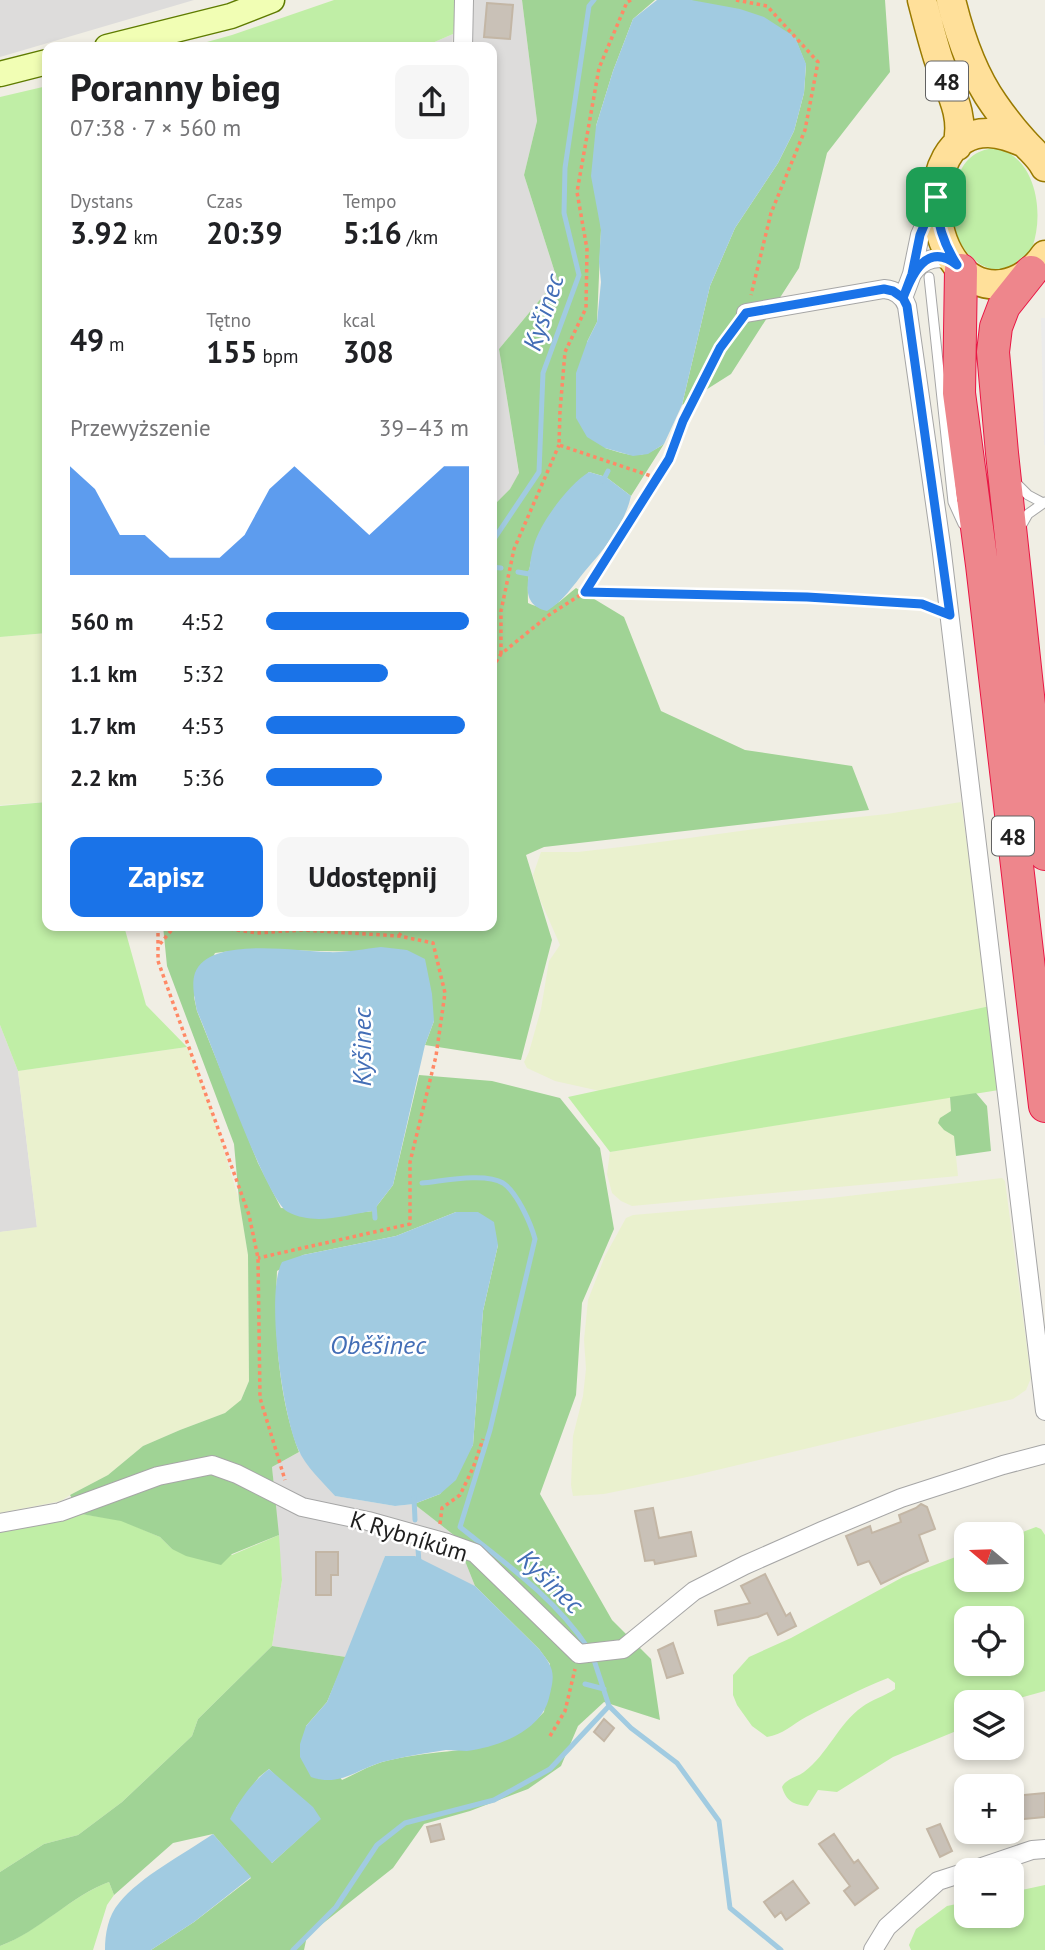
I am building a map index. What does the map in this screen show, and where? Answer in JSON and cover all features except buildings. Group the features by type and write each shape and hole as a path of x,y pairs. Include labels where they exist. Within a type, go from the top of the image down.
{"highway":[{"name":"48","path":"959,267 959,393 982,565 1045,1106"},
{"name":"48","path":"1039,267 1004,306 993,352 1045,854"}],"main road":[{"name":"48","path":"922,0 939,60 959,115 960,135 957,146 941,171 936,197 939,227 947,249 959,267 980,282 989,284 1010,282 1039,267"},
{"name":"48","path":"952,3 973,69 993,104 1037,155"},
{"name":"48","path":"957,146 967,139 987,133 1005,136 1037,155"}],"street":[{"path":"127,42 231,16 272,0"},
{"path":"463,42 464,0"},
{"path":"0,74 42,63"},
{"path":"920,276 920,235 936,197"},
{"path":"903,298 920,276 922,262 946,259 959,267"},
{"path":"746,313 884,289 903,298 907,306 950,615 1045,1411"},
{"path":"579,1654 623,1649 694,1591 778,1550 901,1498 1045,1454"},
{"name":"K Rybníkům","path":"0,1522 60,1511 158,1476 212,1465 237,1474 302,1507 368,1521 475,1553 579,1654"},
{"path":"1008,1858 1045,1849"},
{"path":"873,1950 887,1927 938,1881 954,1876"}],"lane":[{"path":"920,276 953,502 982,565"},
{"path":"1002,453 1006,470 1016,484 1028,495 1044,502 1024,519 1017,535 1014,561"}],"path":[{"path":"501,654 501,611 514,550 559,445 565,352 586,308 587,249 577,192 599,68 627,2 631,0"},
{"path":"497,660 549,615 585,592 669,459 683,421 720,348 746,313 771,214 805,130 818,62 767,6 736,0"},
{"path":"559,445 657,478"},
{"path":"585,592 807,597 909,603 922,604 950,615"},
{"path":"497,624 501,624"},
{"path":"158,931 158,961 249,1215 258,1258 260,1398 292,1502"},
{"path":"158,946 170,931"},
{"path":"243,931 287,931"},
{"path":"258,1258 410,1224 410,1162 436,1056 445,993 433,943 399,936 318,931"},
{"path":"399,936 402,931"},
{"path":"438,1540 442,1508 460,1495 474,1468 483,1439"},
{"path":"550,1737 565,1711 579,1654"}],"shaded area":[{"path":"0,0 194,0 51,42 42,42 42,45 0,57"},
{"path":"471,0 522,0 537,121 524,175 557,279 499,349 519,474 510,489 497,502 497,42 468,42"},
{"path":"453,34 452,42 435,42"},
{"path":"1041,318 1045,318 1045,445 1044,445"},
{"path":"0,1025 18,1071 37,1228 0,1232"},
{"path":"299,1452 335,1496 395,1506 414,1504 455,1536 475,1586 385,1556 346,1657 272,1646 282,1580 272,1467"}],"green space":[{"path":"334,0 457,0 453,34 435,42 207,42"},
{"path":"522,0 655,0 633,19 596,126 601,230 597,322 587,342 605,448 635,455 664,444 631,496 606,477 589,472 561,502 535,545 528,581 528,603 549,607 576,588 624,617 661,711 745,750 852,766 869,810 544,847 526,855 552,940 521,1060 425,1045 434,1021 356,951 251,950 215,953 194,997 197,1011 258,1163 281,1208 356,1213 373,1211 393,1185 419,1075 492,1081 560,1098 600,1148 614,1229 582,1303 576,1395 540,1494 612,1620 651,1659 660,1720 604,1702 578,1726 561,1766 528,1789 470,1811 424,1824 393,1868 307,1936 304,1950 151,1950 194,1922 251,1878 213,1834 173,1843 114,1895 109,1882 95,1888 28,1932 0,1946 0,1872 44,1844 78,1835 122,1802 192,1736 198,1719 272,1646 346,1657 327,1702 306,1726 342,1780 382,1762 488,1744 527,1727 544,1712 550,1664 539,1649 475,1586 455,1536 414,1504 440,1494 473,1445 483,1311 498,1245 456,1212 396,1236 303,1255 277,1271 279,1363 286,1408 299,1452 272,1467 279,1535 232,1554 221,1565 186,1556 172,1549 160,1537 121,1521 81,1514 70,1495 108,1475 143,1446 225,1413 241,1400 249,1381 248,1255 234,1144 167,966 164,931 497,931 497,502 510,489 519,473 499,349 557,279 524,175 537,121","holes":["269,1769 320,1819 272,1863 236,1808 259,1777"]},
{"path":"690,0 885,0 890,72 827,153 799,268 731,374 682,405 710,286 735,228 778,163 794,131 804,93 806,65 795,38"},
{"path":"42,87 42,633 0,637 0,97"},
{"path":"995,148 1009,153 1020,162 1034,188 1037,203 1036,234 1032,248 1020,261 1008,268 996,270 983,266 963,247 956,233 951,208 957,180 966,162 981,151"},
{"path":"42,633 42,802 0,805 0,637"},
{"path":"42,802 42,931 125,931 146,1005 187,1047 18,1071 0,1025 0,806"},
{"path":"961,802 990,1006 600,1091 555,1081 527,1068 524,1062 541,1009 549,961 560,945 539,897 533,875 541,852 578,852 638,845 887,814"},
{"path":"990,1006 999,1090 610,1152 568,1097"},
{"path":"187,1047 210,1105 239,1200 248,1255 249,1381 240,1402 225,1413 143,1446 108,1475 61,1501 0,1513 0,1232 37,1227 18,1071"},
{"path":"976,1093 987,1106 991,1151 956,1156 954,1136 938,1123 940,1118 951,1111 950,1097"},
{"path":"950,1097 958,1176 632,1206 612,1193 607,1174 610,1152"},
{"path":"1002,1178 1005,1181 1031,1378 1026,1390 1013,1399 692,1476 604,1494 573,1496 573,1436 583,1396 586,1369 584,1340 588,1300 605,1256 626,1218 633,1215 831,1198"},
{"path":"81,1514 121,1520 160,1537 172,1549 232,1555 279,1535 282,1580 272,1646 198,1719 192,1736 122,1802 78,1835 44,1844 0,1872 0,1532"},
{"path":"1036,1527 1041,1529 1045,1535 1045,1691 1024,1697 1024,1690 954,1690 954,1732 893,1757 837,1792 818,1790 808,1806 795,1803 788,1799 782,1787 784,1784 812,1765 854,1714 895,1689 895,1683 888,1678 878,1682 806,1717 783,1732 767,1737 752,1726 737,1705 733,1695 733,1675 749,1657 791,1638 903,1577 954,1558 954,1592 1024,1592 1024,1532"},
{"path":"109,1882 114,1895 107,1905 93,1950 0,1950 0,1946 28,1932 81,1896"},
{"path":"1045,1885 1045,1950 911,1950 909,1945 916,1929 947,1906 954,1905 954,1928 1024,1928 1024,1889"}],"water":[{"path":"657,0 691,0 740,9 764,17 795,37 806,64 804,93 794,131 778,163 735,228 710,286 682,405 664,444 648,454 633,456 605,448 587,437 576,418 576,373 597,322 601,282 601,230 591,176 596,126 633,19"},
{"path":"589,472 606,477 631,496 628,507 619,527 568,593 547,611 540,609 531,602 528,592 531,559 537,536 556,505 573,485"},
{"path":"381,947 407,950 425,959 434,1021 425,1045 393,1185 373,1211 319,1219 298,1216 288,1212 278,1202 253,1152 197,1011 193,987 195,973 203,961 234,950 275,948 334,952"},
{"name":"Oběšinec","path":"456,1212 478,1212 494,1222 498,1245 483,1311 473,1445 456,1480 440,1494 414,1504 395,1506 335,1496 301,1455 292,1433 282,1384 276,1327 277,1278 282,1262 303,1255 396,1236"},
{"path":"385,1556 415,1556 475,1586 539,1649 548,1662 553,1677 549,1698 537,1720 528,1728 492,1746 398,1758 339,1779 321,1780 311,1777 300,1757 300,1744 306,1726 327,1702"},
{"path":"269,1769 313,1807 321,1819 272,1863 230,1819 246,1792"},
{"path":"213,1834 251,1877 194,1922 151,1950 105,1950 110,1919 115,1908 128,1893"}],"waterway":[{"name":"Kyšinec","path":"497,535 539,472 543,373 579,275 564,213 565,168 589,6 594,0"},
{"path":"603,481 608,471"},
{"path":"497,568 501,568"},
{"path":"518,572 529,574 531,571"},
{"name":"Kyšinec","path":"422,1183 475,1178 503,1183 518,1201 533,1233 535,1239 490,1430 460,1527 512,1568 561,1613 588,1648"},
{"path":"374,1204 375,1218"},
{"path":"414,1498 415,1520"},
{"path":"418,1549 419,1563"},
{"name":"Kyšinec","path":"293,1950 336,1907 377,1845 405,1823 494,1800 550,1769 609,1706 593,1657"},
{"path":"585,1684 604,1689"},
{"path":"609,1706 631,1728 677,1763 719,1821 730,1908 781,1950"}],"route":[{"path":"936,197 920,235 912,274 903,298 884,289 746,313 720,348 683,421 669,459 585,592 807,597 922,604 950,615 907,306 903,298 912,274 922,262 939,258 957,265 947,249 939,227 936,197"}]}
